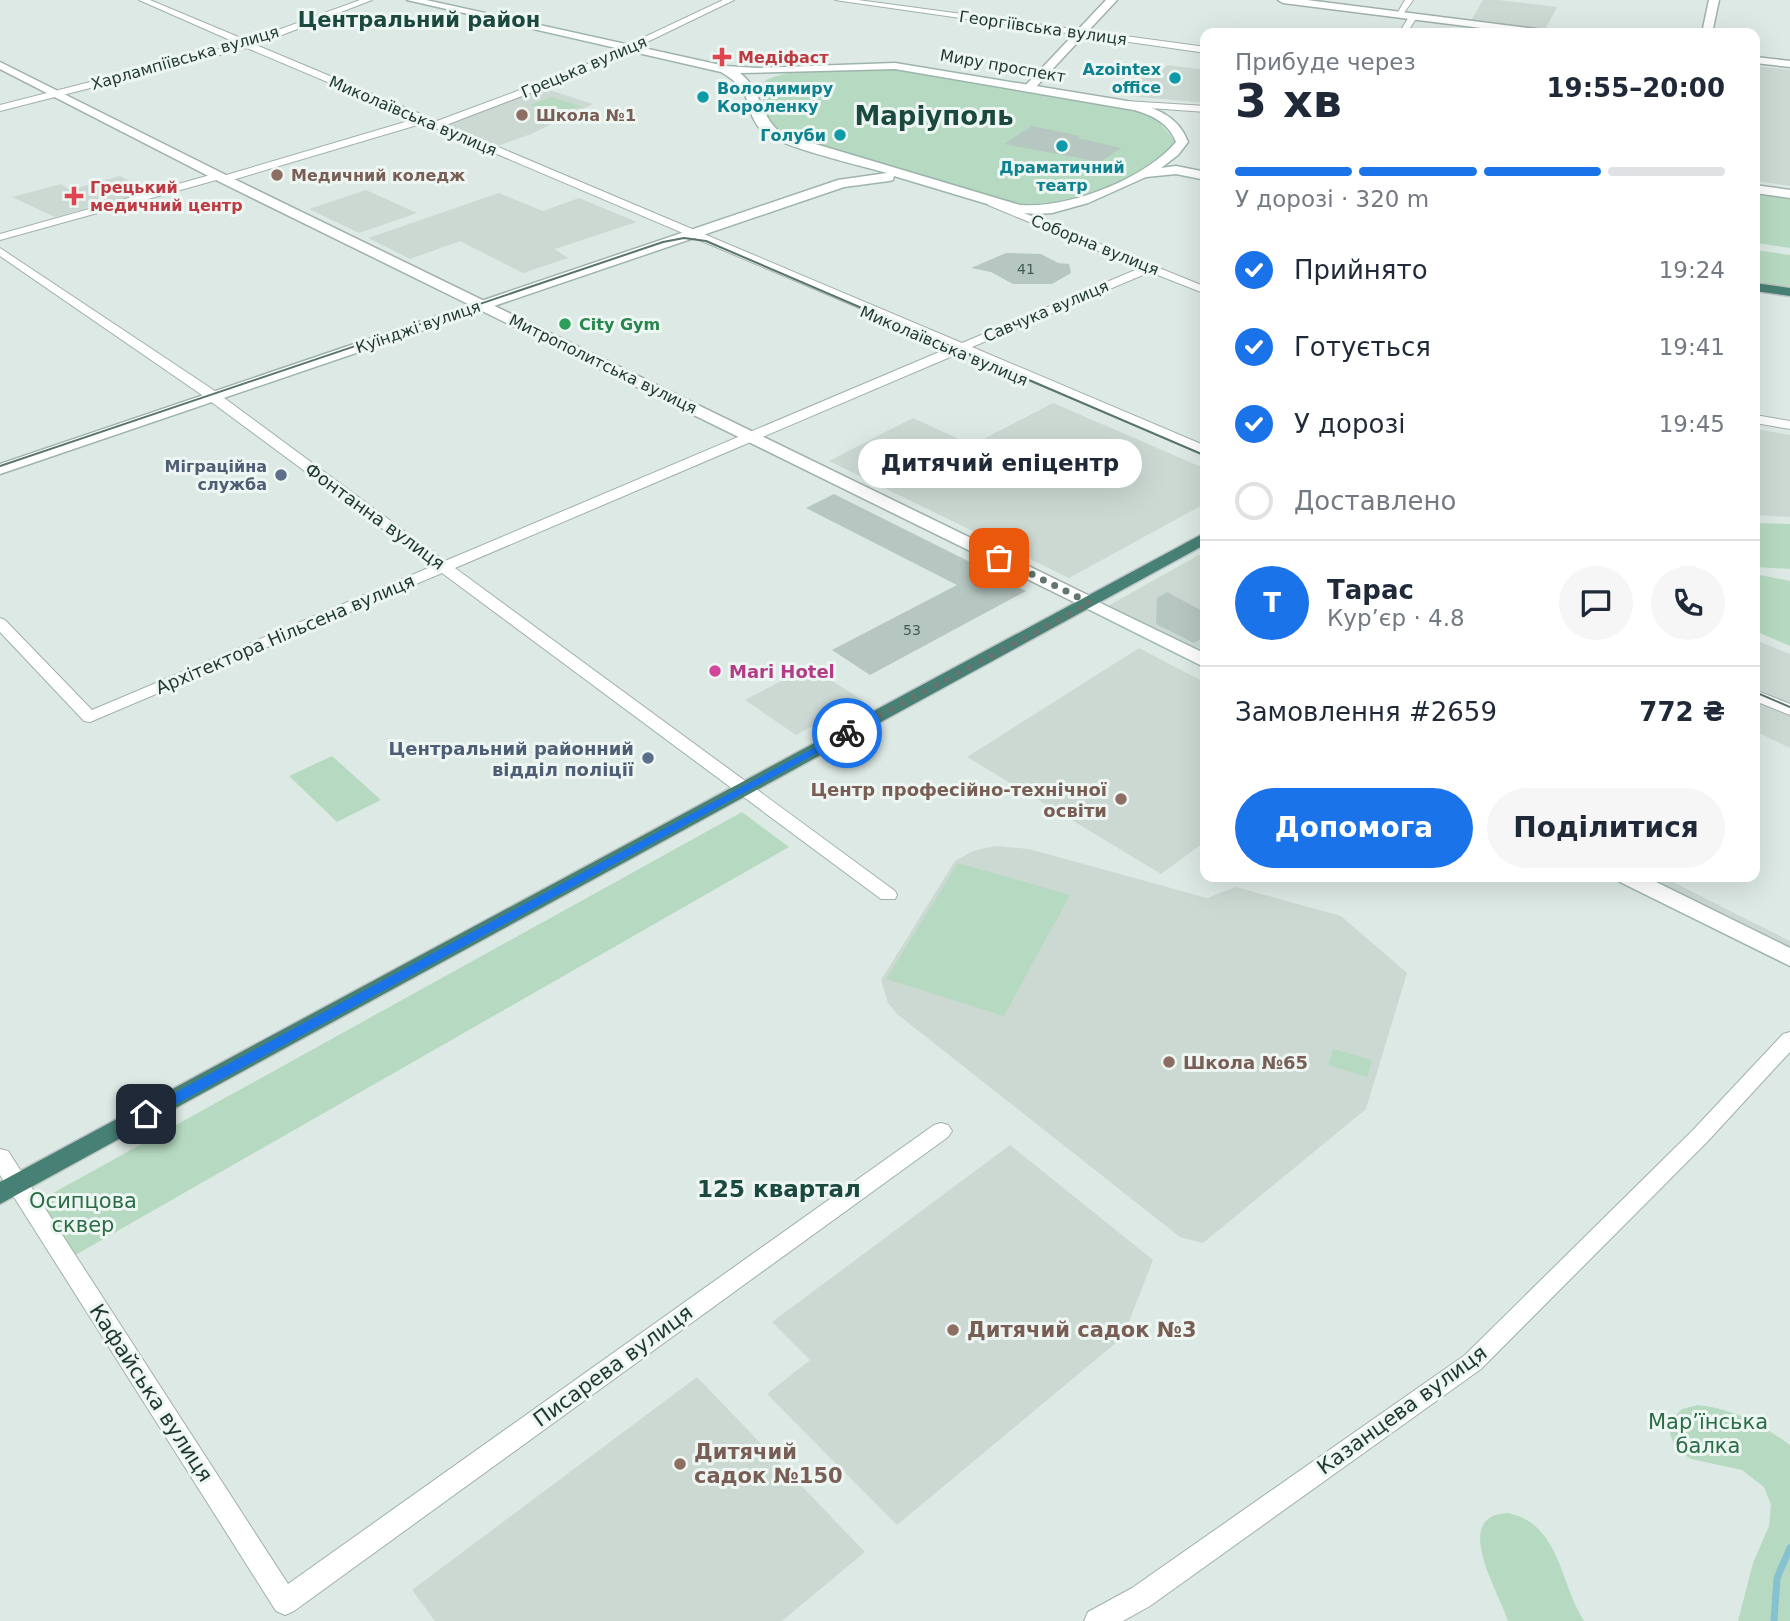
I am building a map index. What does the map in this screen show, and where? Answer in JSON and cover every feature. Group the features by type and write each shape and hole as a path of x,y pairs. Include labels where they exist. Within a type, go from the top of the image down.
{"highway":[{"path":"1760,288 1790,292"},
{"path":"9,1189 1090,603 1200,540"}],"main road":[{"name":"Миру проспект","path":"412,0 725,69 895,66 1118,103 1150,111 1173,126 1182,142 1169,156"},
{"path":"1029,88 1112,0"},
{"path":"1283,0 1503,28"},
{"path":"1708,28 1714,0"},
{"path":"1760,61 1790,64"},
{"name":"Митрополитська вулиця","path":"0,65 221,178 1200,659"},
{"name":"Миру проспект","path":"725,69 741,78 751,88 761,77 784,70"},
{"path":"751,88 761,124 771,133 788,141 1020,209 1054,209 1143,174 1169,156 1171,162 1183,171"},
{"name":"Куїнджі вулиця","path":"689,233 835,180 849,170 850,165 845,158"},
{"path":"1143,174 1183,171 1200,175"},
{"name":"Куїнджі вулиця","path":"0,468 479,303 855,180 884,177 919,180"},
{"path":"1760,190 1790,194"},
{"name":"Куїнджі вулиця","path":"0,461 210,394"},
{"path":"1638,882 1790,958"}],"street":[{"name":"Миколаївська вулиця","path":"143,0 1200,455"},
{"name":"Харлампіївська вулиця","path":"0,108 247,45 368,0"},
{"name":"Грецька вулиця","path":"436,125 632,49 730,0"},
{"name":"Георгіївська вулиця","path":"839,0 1200,49"},
{"path":"1398,15 1409,0"},
{"path":"1407,28 1413,17"},
{"path":"1118,103 1200,109"},
{"path":"0,237 423,120"},
{"name":"Соборна вулиця","path":"985,200 1200,289"},
{"name":"Фонтанна вулиця","path":"0,251 210,394 888,895"},
{"name":"Савчука вулиця","path":"750,436 1149,268"},
{"name":"Миколаївська вулиця","path":"958,349 1200,449"},
{"path":"1760,420 1790,425"},
{"name":"Архітектора Нільсена вулиця","path":"0,623 90,716 750,436"},
{"path":"1760,688 1790,701"},
{"path":"1760,697 1790,710"},
{"name":"Казанцева вулиця","path":"1097,1621 1141,1597 1474,1362 1700,1136 1790,1039"},
{"name":"Писарева вулиця","path":"285,1602 941,1130"},
{"name":"Кафайська вулиця","path":"0,1157 9,1189 285,1602"}],"shaded area":[{"path":"1483,0 1557,7 1546,28 1471,21"},
{"path":"1167,65 1200,69 1200,102 1118,95 1131,80 1119,78 1122,74 1156,78"},
{"path":"1760,67 1790,70 1790,186 1760,182"},
{"name":"Школа №1","path":"543,88 593,104 531,134 495,147 444,126"},
{"name":"Грецький медичний центр","path":"120,176 149,191 55,217 12,197 61,184 70,190"},
{"path":"366,190 417,213 359,233 309,209"},
{"path":"499,193 543,211 579,198 637,222 555,249 568,258 523,273 460,241 410,259 368,238"},
{"path":"1053,403 1200,466 1200,506 1069,578 829,461 913,418 972,445"},
{"path":"1760,430 1790,435 1790,517 1760,515"},
{"path":"1200,554 1200,653 1108,606"},
{"path":"1760,642 1790,654 1790,748 1760,733"},
{"name":"Центр професійно-технічної освіти","path":"1139,648 1200,680 1200,845 1161,874 967,757"},
{"path":"809,666 862,700 796,735 745,700"},
{"name":"Школа №65","path":"995,846 1029,849 1207,898 1236,887 1341,916 1407,973 1366,1109 1203,1243 1180,1237 897,1014 888,1003 881,980 955,861 973,851"},
{"path":"1651,882 1673,882 1790,941 1790,953"},
{"name":"Дитячий садок №3","path":"1010,1145 1153,1260 1123,1337 897,1525 767,1394 810,1360 772,1322"},
{"name":"Дитячий садок №150","path":"697,1377 865,1552 782,1621 435,1621 412,1590"}],"green space":[{"path":"904,69 1136,110 1158,121 1176,142 1156,162 1107,188 1062,203 1024,206 792,138 775,129 767,118 761,86 767,80 795,72"},
{"path":"551,97 581,106 560,114 530,105"},
{"path":"1760,193 1790,196 1790,248 1760,243"},
{"path":"1760,251 1790,255 1790,287 1760,283"},
{"path":"1760,523 1790,524 1790,569 1760,567"},
{"path":"1760,575 1790,581 1790,646 1760,633"},
{"path":"332,756 381,800 337,822 289,776"},
{"name":"Осипцова сквер","path":"742,812 789,847 72,1257 35,1203"},
{"path":"958,863 1070,895 1004,1016 886,979"},
{"path":"1333,1049 1372,1060 1367,1077 1328,1065"},
{"name":"Мар’їнська балка","path":"1698,1405 1747,1419 1790,1445 1790,1621 1738,1621 1753,1563 1769,1526 1771,1505 1764,1487 1742,1470 1691,1459 1676,1449 1670,1434 1671,1420 1682,1409"},
{"path":"1508,1513 1525,1519 1548,1541 1584,1621 1508,1621 1489,1575 1480,1540 1482,1527 1491,1517"}],"building":[{"name":"Драматичний театр","path":"1032,126 1121,148 1100,162 1004,144"},
{"path":"1006,253 1041,254 1058,263 1069,264 1071,273 1052,284 1013,284 991,272 971,268"},
{"path":"834,494 1026,591 870,675 832,650 957,585 806,508"},
{"path":"1167,592 1200,610 1200,640 1194,643 1156,624 1157,598"}],"waterway":[{"path":"1774,1621 1777,1578 1790,1548"}],"tram line":[{"path":"0,466 663,242 684,238 706,241 1200,453"},
{"path":"1760,694 1790,707"}],"way so far":[{"path":"847,733 1090,603 999,558"}],"place":[{"name":"Медіфаст","path":"722,57"},
{"name":"Azointex office","path":"1175,78"},
{"name":"Володимиру Короленку","path":"703,97"},
{"name":"Школа №1","path":"522,115"},
{"name":"Голуби","path":"840,135"},
{"name":"Драматичний театр","path":"1062,146"},
{"name":"Медичний коледж","path":"277,175"},
{"name":"Грецький медичний центр","path":"74,196"},
{"name":"City Gym","path":"565,324"},
{"name":"Міграційна служба","path":"281,475"},
{"name":"Дитячий епіцентр","path":"999,558"},
{"name":"Mari Hotel","path":"715,671"},
{"name":"Центральний районний відділ поліції","path":"648,758"},
{"name":"Центр професійно-технічної освіти","path":"1121,799"},
{"name":"Школа №65","path":"1169,1062"},
{"name":"Дитячий садок №3","path":"953,1330"},
{"name":"Дитячий садок №150","path":"680,1464"}],"district":[{"name":"Центральний район","path":"419,20"},
{"name":"Маріуполь","path":"934,116"},
{"name":"125 квартал","path":"779,1189"}],"route":[{"path":"146,1114 847,733"}]}
